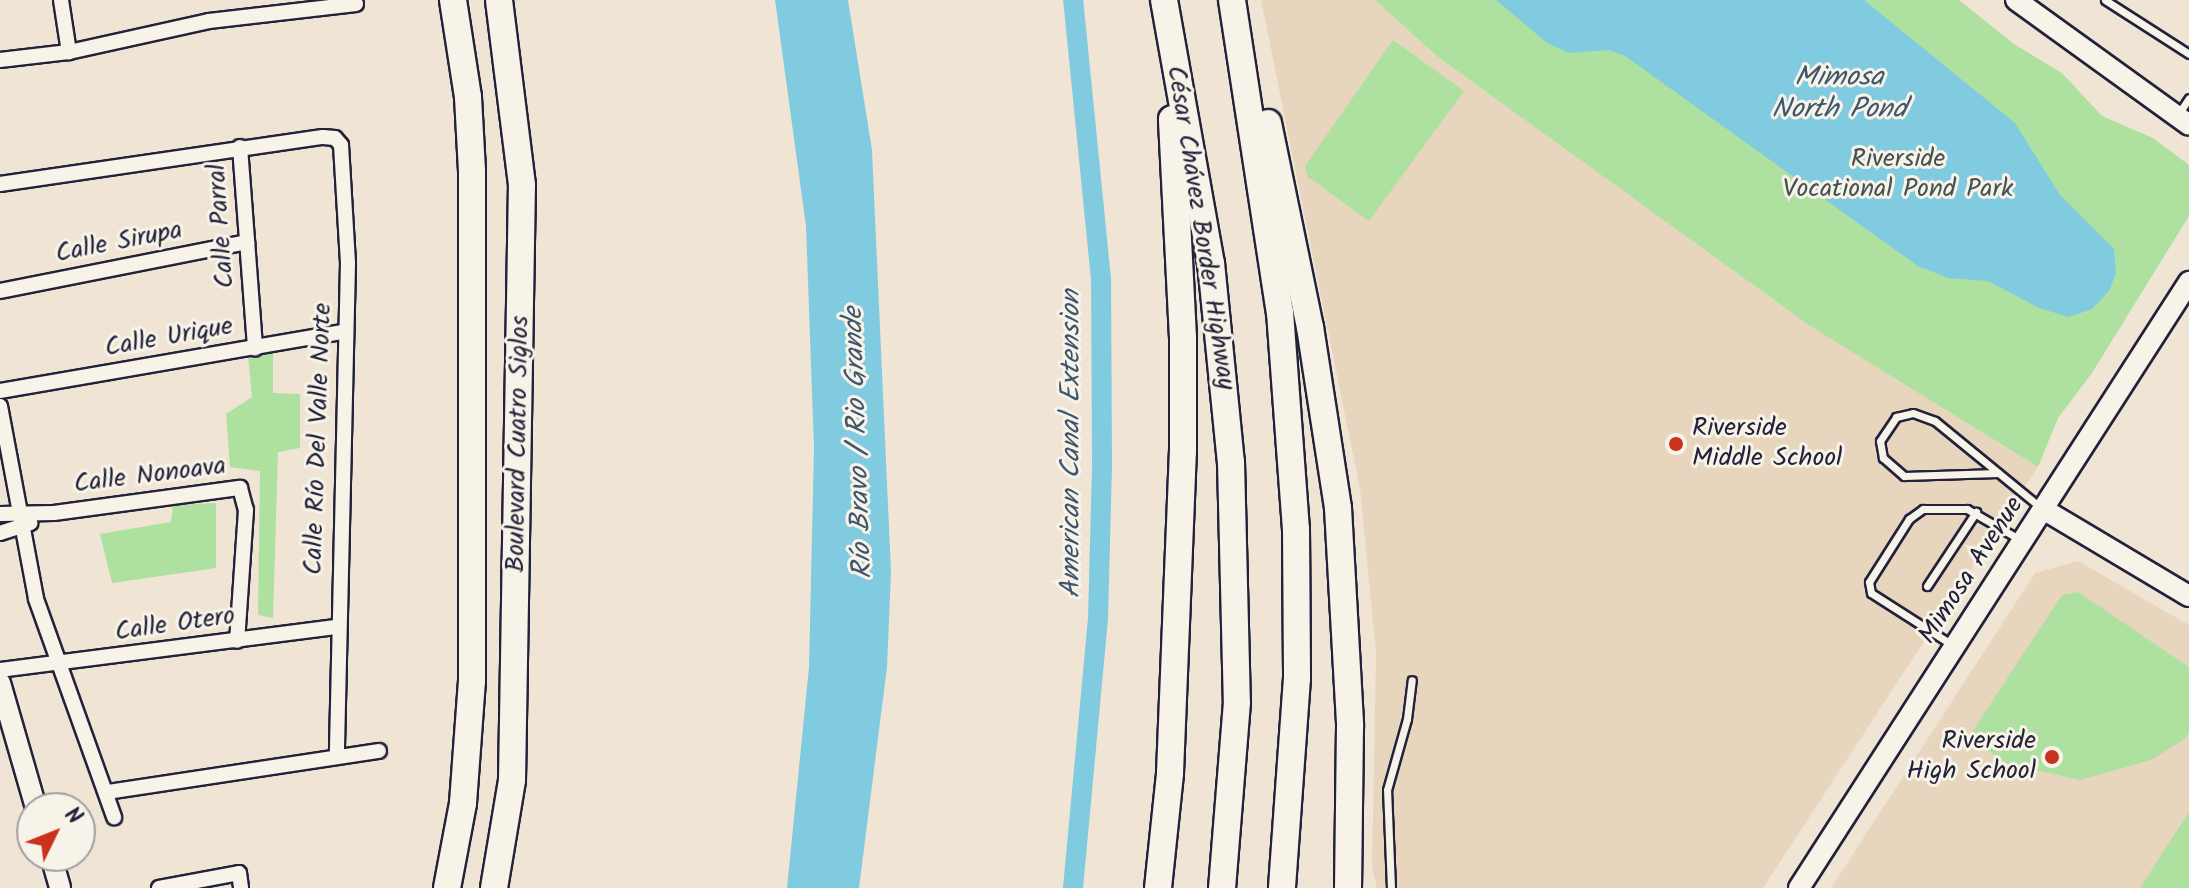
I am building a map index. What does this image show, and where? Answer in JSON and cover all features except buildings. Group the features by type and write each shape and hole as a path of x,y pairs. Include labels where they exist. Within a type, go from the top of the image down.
{"highway":[{"name":"Boulevard Cuatro Siglos","path":"447,888 463,803 472,681 472,171 468,97 453,0"},
{"name":"Boulevard Cuatro Siglos","path":"494,888 512,780 522,185 499,0"},
{"path":"1158,888 1170,773 1183,451 1183,323 1164,0"},
{"name":"César Chávez Border Highway","path":"1164,0 1211,263 1231,462 1237,702 1222,888"},
{"path":"1233,6 1280,312 1296,529 1297,678 1282,888"},
{"path":"1233,6 1267,120 1310,327 1338,508 1350,726 1348,888"}],"street":[{"path":"61,0 69,52"},
{"path":"2016,0 2183,120"},
{"path":"0,60 69,52 209,21 303,7 356,4"},
{"name":"Calle Río Del Valle Norte","path":"240,147 323,137 339,141 344,162 346,331 337,756"},
{"path":"0,184 240,147"},
{"name":"Calle Parral","path":"240,147 255,348"},
{"name":"Calle Sirupa","path":"0,291 247,242"},
{"name":"Mimosa Avenue","path":"1799,888 2189,282"},
{"name":"Calle Urique","path":"0,391 346,331"},
{"path":"0,406 14,462 21,527 56,666 82,717 114,817"},
{"name":"Calle Nonoava","path":"0,514 19,511 54,513 240,488 246,510 237,641"},
{"path":"2043,509 2189,596"},
{"name":"Calle Nonoava","path":"0,533 54,513"},
{"name":"Calle Otero","path":"0,670 56,666 338,627"},
{"name":"Calle Otero","path":"0,682 19,670"},
{"path":"0,682 31,792"},
{"path":"107,792 379,751"},
{"path":"159,888 239,873 241,888"}],"lane":[{"path":"2105,0 2189,54"},
{"path":"2183,120 2189,98"},
{"path":"1998,473 1904,476 1883,458 1880,441 1896,417 1913,413 1935,421 1977,450 1998,473 2043,509"},
{"path":"1954,646 1871,593 1869,582 1915,513 1976,512 2021,540"},
{"path":"1927,586 1976,512"},
{"path":"1391,888 1387,790 1407,719 1412,680"}],"shaded area":[{"name":"Riverside Middle School","path":"1261,0 1375,0 1438,57 1810,326 2038,467 1763,888 1377,888 1372,867 1376,653 1360,489"},
{"name":"Riverside High School","path":"2078,561 2189,625 2189,888 1831,888 2035,573"}],"green space":[{"name":"Riverside Vocational Pond Park","path":"1375,0 1959,0 2014,44 2062,73 2102,116 2153,138 2189,165 2189,216 2092,373 2058,418 2038,467 1810,326 1438,57"},
{"path":"1393,40 1464,91 1369,221 1308,177 1305,166"},
{"path":"273,351 273,393 300,394 300,448 278,452 273,618 258,615 260,471 230,467 226,414 252,397 248,356"},
{"path":"216,503 216,568 112,583 100,534 171,522 173,505"},
{"path":"2078,592 2189,667 2189,733 2183,740 2151,760 2080,780 2008,764 1968,738 2062,595"},
{"path":"2189,812 2189,888 2140,888"}],"water":[{"name":"Río Bravo / Rio Grande","path":"775,0 848,0 872,150 891,572 887,667 859,888 787,888 809,667 814,448 806,226"},
{"name":"Mimosa North Pond","path":"1496,0 1864,0 2015,123 2060,195 2114,249 2116,273 2109,291 2092,309 2069,317 2039,308 1988,281 1948,278 1918,266 1625,56 1609,50 1569,53 1547,43"}],"waterway":[{"name":"American Canal Extension","path":"1073,0 1101,279 1102,462 1098,619 1073,888"}],"place":[{"name":"Riverside Middle School","path":"1676,444"},
{"name":"Riverside High School","path":"2052,757"}]}
